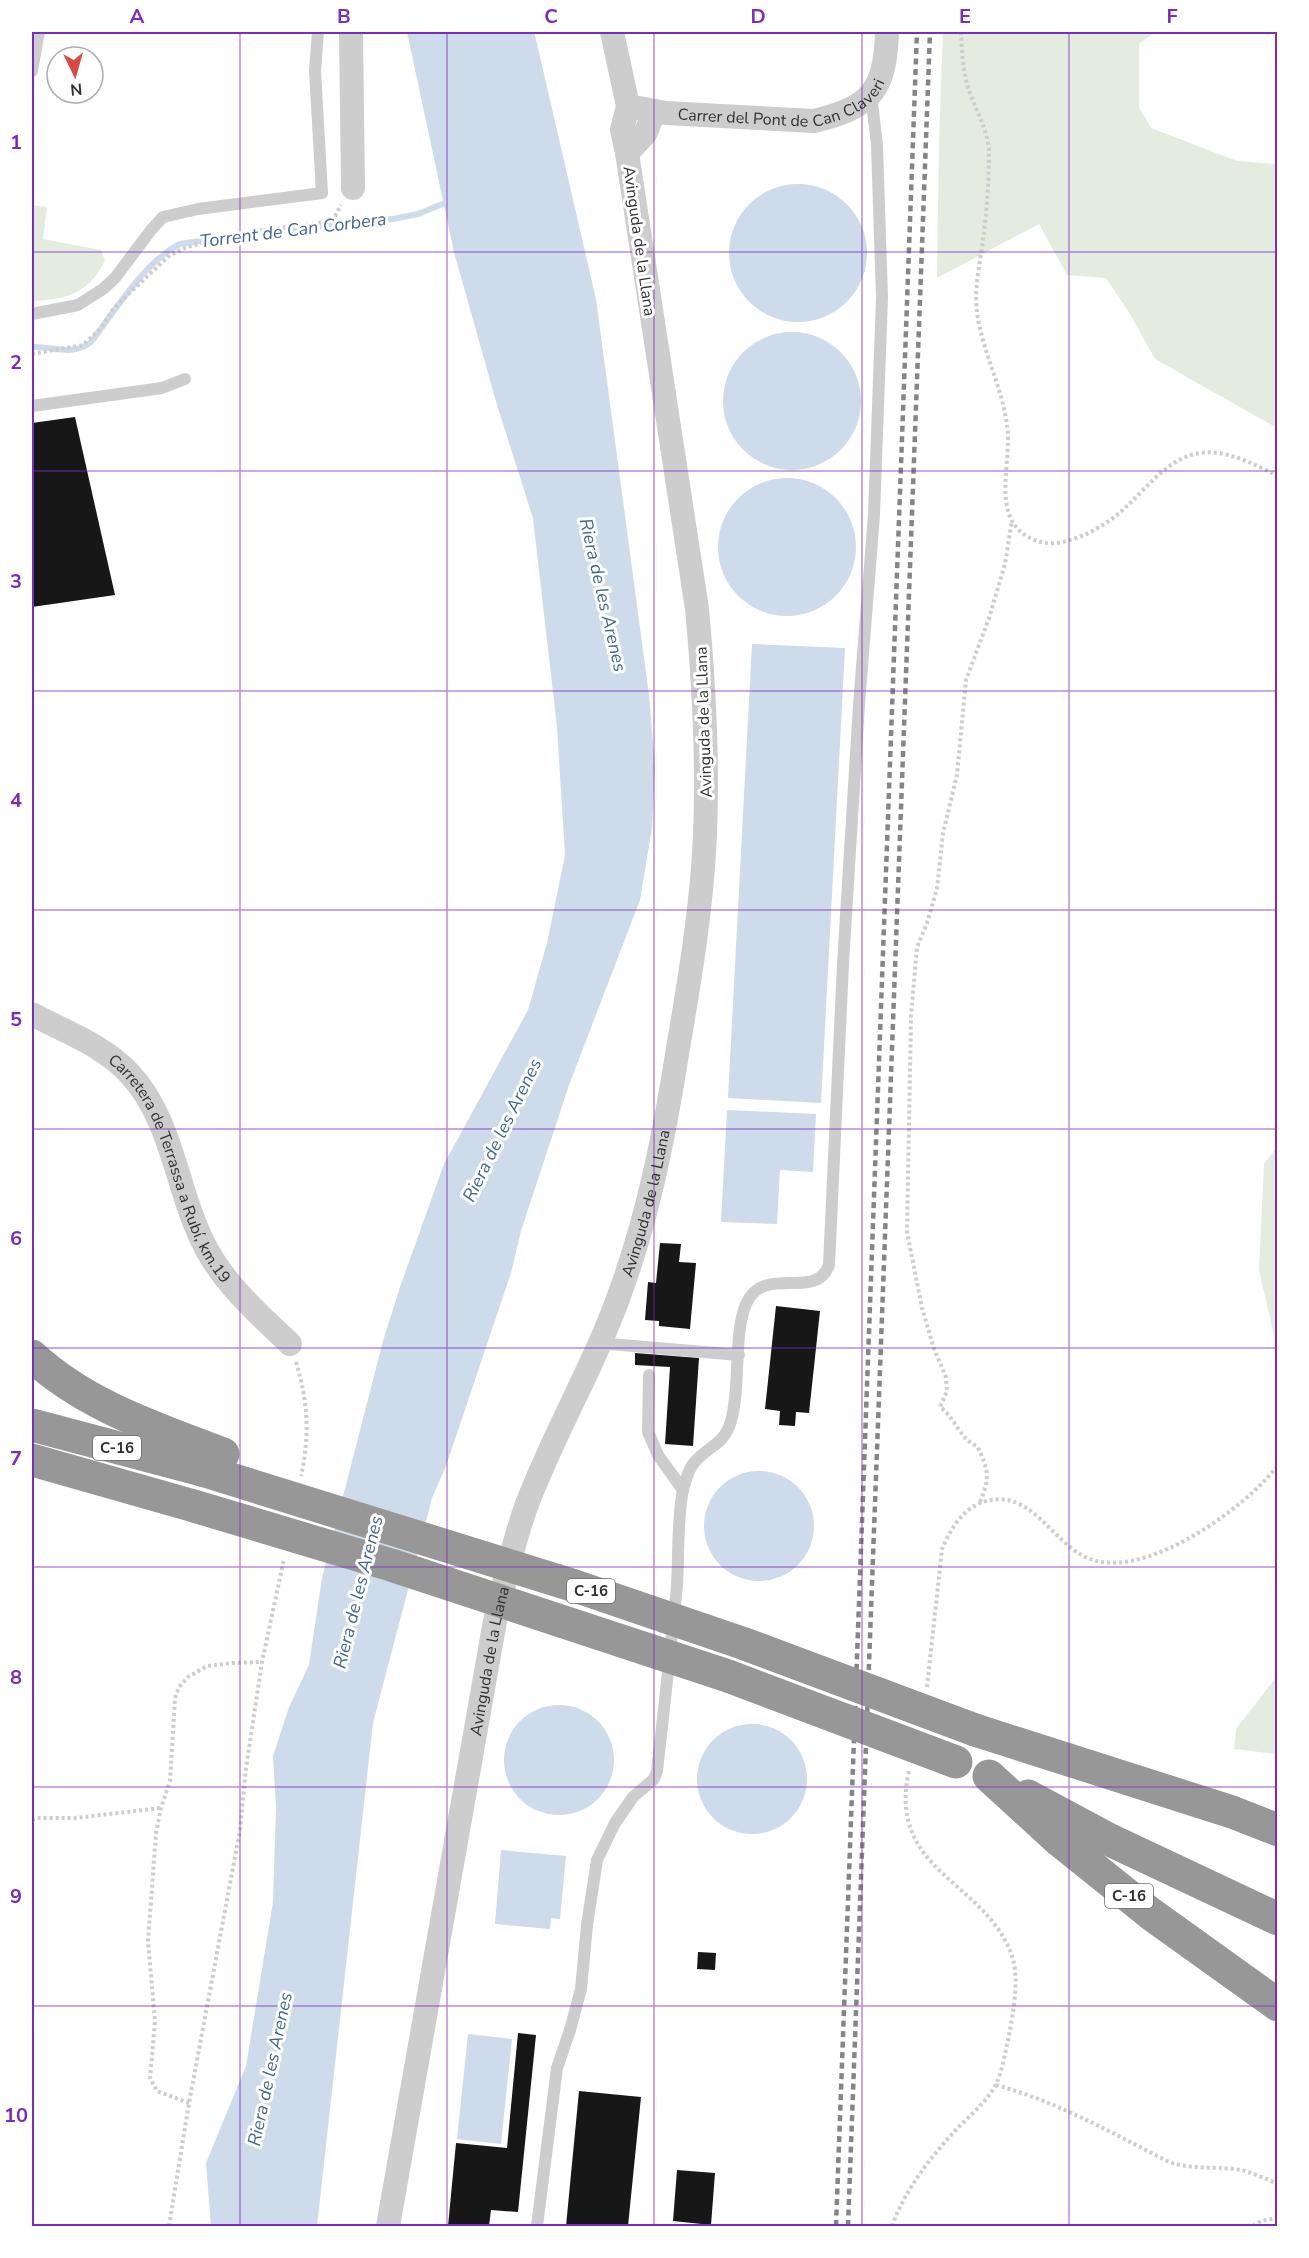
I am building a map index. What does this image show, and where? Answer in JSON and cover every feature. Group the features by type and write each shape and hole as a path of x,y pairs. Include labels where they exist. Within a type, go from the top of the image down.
{"highway":[{"path":"32,1356 84,1395 115,1412 153,1428 212,1462"},
{"name":"C-16","path":"32,1425 212,1462 418,1536 742,1643 975,1731 1232,1812 1278,1830"},
{"name":"C-16","path":"36,1462 391,1565 728,1676 989,1776 1110,1840 1278,1919"},
{"name":"C-16","path":"989,1776 1060,1841 1114,1885 1278,2005"},
{"name":"C-16","path":"1232,1812 1278,1811"}],"street":[{"path":"351,32 353,188"},
{"name":"Avinguda de la Llana","path":"388,2226 495,1621 514,1542 528,1502 619,1296 642,1227 670,1098 697,923 705,837 704,678 697,609 622,130 628,106 612,32"},
{"name":"Carrer del Pont de Can Claveri","path":"628,106 655,111 814,121 843,113 871,94 881,79 886,62 887,32"},
{"name":"Avinguda de la Llana","path":"627,153 645,134 655,111"},
{"name":"Carretera de Terrassa a Rubí, km.19","path":"32,1014 97,1048 128,1071 141,1086 160,1120 205,1248 221,1274 290,1344"}],"lane":[{"path":"32,71 39,32"},
{"path":"32,314 78,305 104,290 163,217 198,209 322,193 315,71 318,32"},
{"path":"537,2226 557,2068 581,1989 587,1925 597,1860 620,1816 633,1797 654,1779 657,1771 677,1585 683,1490 694,1464 720,1443 727,1433 735,1404 743,1316 753,1293 770,1284 816,1281 825,1276 829,1265 832,1245 843,964 859,705 874,515 882,298 877,145 871,94"},
{"path":"32,406 162,388 185,379"},
{"path":"598,1343 739,1355"},
{"path":"649,1375 648,1432 658,1455 683,1490"}],"path":[{"path":"961,32 962,59 967,84 986,132 989,149 984,229 976,297 983,342 1004,406 1009,443 1005,499 1012,520 1024,535 1034,540 1057,543 1070,539 1098,528 1164,471 1200,453 1226,455 1278,476"},
{"path":"32,354 83,345 100,329 114,308 170,255 196,244 240,233 319,224 335,216 353,188"},
{"path":"979,1503 987,1485 986,1463 977,1446 971,1444 960,1432 950,1414 940,1407 947,1391 946,1377 934,1349 922,1308 907,1232 911,1016 917,947 927,923 936,889 943,833 957,775 966,680 989,618 1005,564 1012,520"},
{"path":"290,1344 304,1392 307,1418 305,1457 300,1480"},
{"path":"169,2226 189,2103 240,1830 246,1768 262,1662 286,1548"},
{"path":"189,2103 157,2091 150,2078 155,2022 148,1941 153,1860 161,1808 170,1781 173,1712 179,1687 188,1677 207,1666 262,1662"},
{"path":"32,1820 75,1818 161,1808"},
{"path":"996,2085 1045,2100 1098,2124 1168,2162 1180,2166 1238,2170 1278,2184"},
{"path":"1253,2226 1261,2220 1278,2218"}],"shaded area":[{"path":"943,32 1155,32 1139,44 1139,107 1151,128 1237,161 1277,164 1277,428 1155,359 1130,314 1106,278 1067,275 1039,224 937,278"},
{"path":"32,205 47,207 43,239 101,250 105,260 99,271 76,293 56,299 32,301"},
{"path":"1277,1147 1277,1349 1259,1270 1264,1164"},
{"path":"1277,1676 1277,1754 1234,1749 1236,1729"}],"water":[{"name":"Riera de les Arenes","path":"407,32 534,32 535,35 596,299 649,695 655,767 652,828 640,900 569,1085 521,1231 511,1273 446,1466 432,1498 373,1723 317,2226 211,2226 206,2163 246,2066 273,1902 276,1807 273,1756 289,1707 309,1665 322,1578 383,1341 400,1287 444,1164 528,1010 547,943 565,855 557,727 533,518 497,405 454,252"},
{"path":"798,184 824,189 847,204 862,227 867,253 862,279 847,302 824,317 798,322 772,317 749,302 734,279 729,253 734,227 749,204 772,189"},
{"path":"792,332 818,337 841,352 856,375 861,401 856,427 841,450 818,465 792,470 766,465 743,450 728,427 723,401 728,375 743,352 766,337"},
{"path":"787,478 813,483 836,498 851,521 856,547 851,573 836,596 813,611 787,616 761,611 738,596 723,573 718,547 723,521 738,498 761,483"},
{"path":"752,644 845,648 821,1103 728,1098"},
{"path":"727,1110 816,1114 813,1172 780,1170 777,1224 721,1222"},
{"path":"759,1471 780,1475 798,1487 810,1505 814,1526 810,1547 798,1565 780,1577 759,1581 738,1577 720,1565 708,1547 704,1526 708,1505 720,1487 738,1475"},
{"path":"559,1705 580,1709 598,1721 610,1739 614,1760 610,1781 598,1799 580,1811 559,1815 538,1811 520,1799 508,1781 504,1760 508,1739 520,1721 538,1709"},
{"path":"752,1724 773,1728 791,1740 803,1758 807,1779 803,1800 791,1818 773,1830 752,1834 731,1830 713,1818 701,1800 697,1779 701,1758 713,1740 731,1728"},
{"path":"501,1850 566,1856 560,1919 551,1918 550,1929 495,1924"},
{"path":"468,2034 512,2039 501,2144 457,2139"}],"building":[{"path":"75,417 115,595 32,607 32,423"},
{"path":"660,1243 681,1244 679,1262 696,1263 690,1329 659,1326 659,1321 645,1320 648,1282 656,1283"},
{"path":"776,1306 820,1311 809,1413 796,1412 795,1426 779,1425 780,1411 765,1409"},
{"path":"635,1353 699,1358 693,1446 665,1444 670,1367 635,1365"},
{"path":"698,1952 716,1953 715,1970 697,1969"},
{"path":"518,2033 536,2035 518,2212 491,2210 489,2226 448,2226 456,2143 507,2148"},
{"path":"579,2091 641,2097 628,2226 566,2226"},
{"path":"677,2170 715,2173 711,2225 673,2221"}],"waterway":[{"name":"Torrent de Can Corbera","path":"32,347 70,350 91,342 142,275 167,252 180,244 265,231 287,231 393,219 418,214 450,201"}],"railway":[{"path":"836,2226 917,32"},
{"path":"848,2226 930,32"}]}
